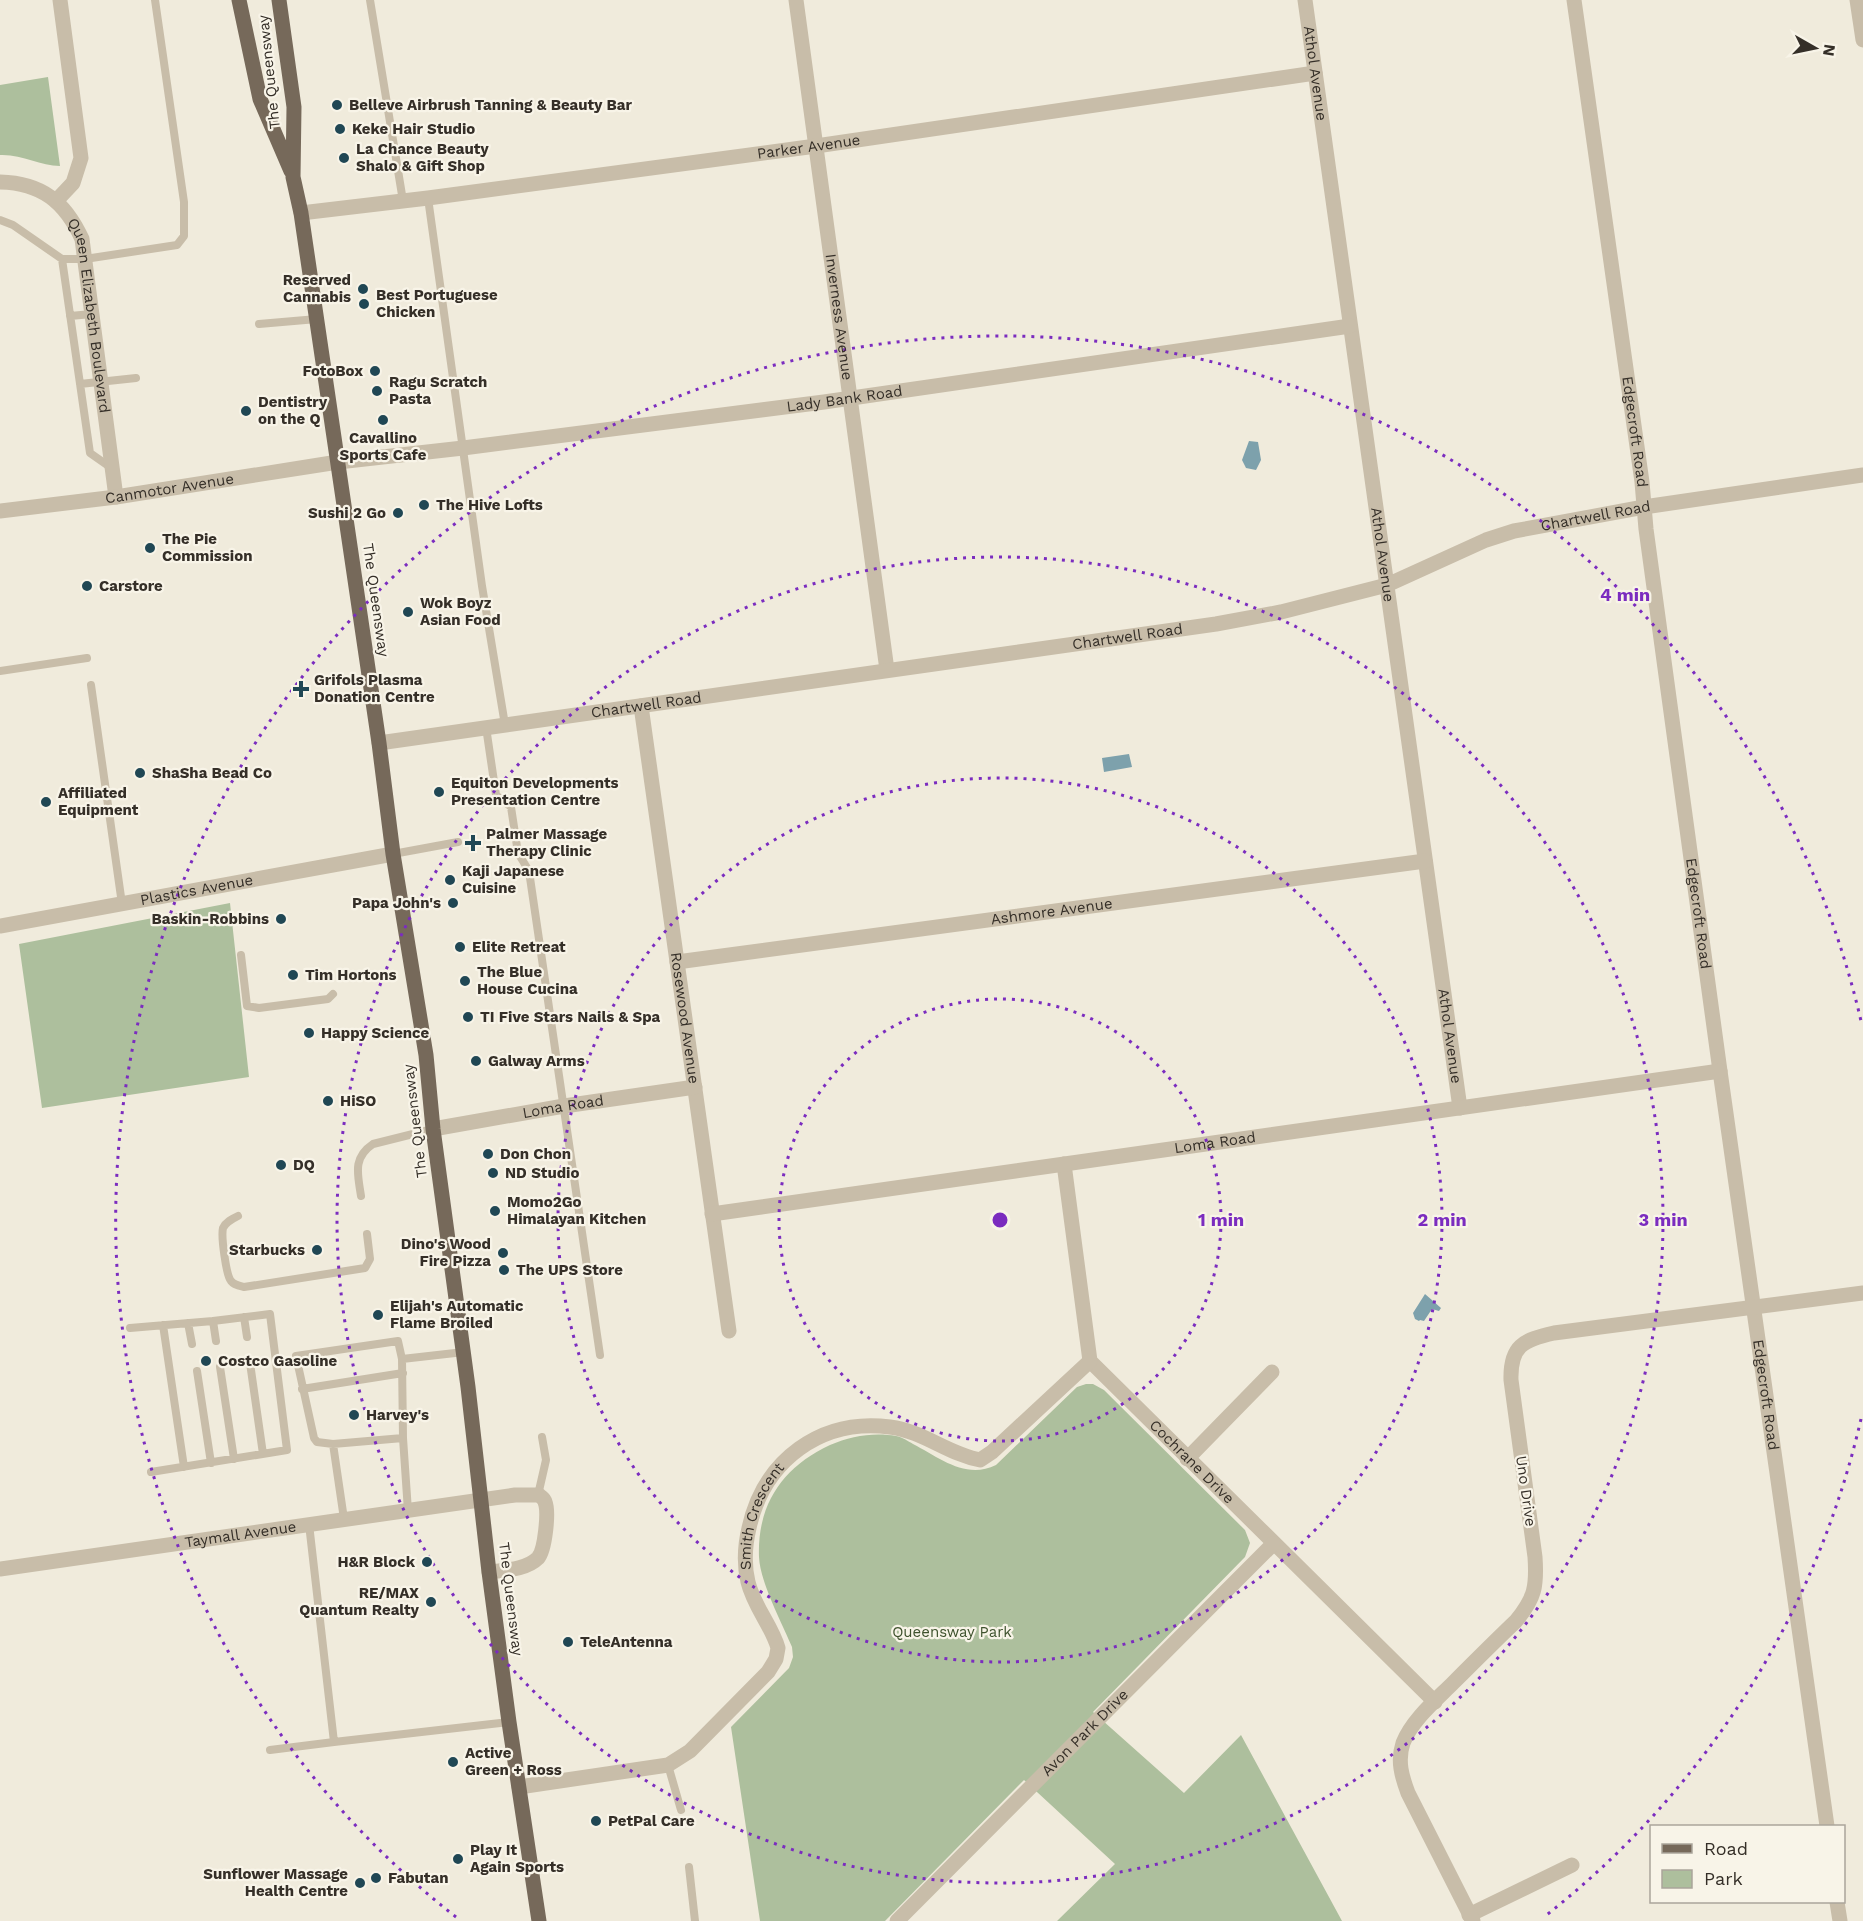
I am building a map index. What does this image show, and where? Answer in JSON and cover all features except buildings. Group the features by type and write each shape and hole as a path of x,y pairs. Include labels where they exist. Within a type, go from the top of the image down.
{"main road":[{"name":"The Queensway","path":"239,0 260,99 293,177 301,213 379,742 393,854 426,1055 433,1129 464,1352 489,1572 539,1921"},
{"name":"The Queensway","path":"279,0 294,106 293,177"}],"street":[{"path":"56,201 73,183 81,158 60,0"},
{"name":"Inverness Avenue","path":"796,0 887,670"},
{"name":"Athol Avenue","path":"1305,0 1460,1108"},
{"name":"Edgecroft Road","path":"1574,0 1720,1071 1827,1825"},
{"path":"1857,0 1863,40"},
{"name":"Parker Avenue","path":"301,213 816,146 1315,73"},
{"name":"Queen Elizabeth Boulevard","path":"0,182 29,186 56,201 67,212 82,239 116,497"},
{"name":"Lady Bank Road","path":"338,462 850,398 1350,326"},
{"name":"Canmotor Avenue","path":"0,511 116,497 338,462"},
{"name":"Chartwell Road","path":"379,742 1216,624 1281,612 1387,585 1486,540 1514,531 1644,507 1863,475"},
{"name":"Rosewood Avenue","path":"641,705 729,1331"},
{"name":"Plastics Avenue","path":"0,926 393,854"},
{"name":"Ashmore Avenue","path":"677,962 1425,861"},
{"name":"Loma Road","path":"712,1214 1720,1071"},
{"name":"Loma Road","path":"433,1129 564,1106 694,1087"},
{"path":"1064,1164 1090,1361"},
{"name":"Uno Drive","path":"1471,1918 1416,1811 1402,1777 1400,1761 1404,1743 1414,1725 1516,1621 1533,1596 1536,1580 1535,1557 1511,1380 1514,1353 1523,1343 1554,1333 1863,1293"},
{"name":"Cochrane Drive","path":"1090,1361 1435,1702"},
{"name":"Smith Crescent","path":"519,1786 668,1765 690,1751 768,1672 779,1653 757,1608 748,1581 747,1539 759,1495 770,1478 799,1448 835,1430 869,1426 906,1430 965,1457 980,1460 992,1452 1090,1361"},
{"path":"1188,1459 1272,1372"},
{"path":"489,1572 525,1566 540,1555 547,1511 545,1502 538,1494"},
{"name":"Taymall Avenue","path":"0,1569 515,1495 538,1494"},
{"name":"Avon Park Drive","path":"897,1921 1273,1544"},
{"path":"1471,1918 1572,1865"},
{"path":"1837,1903 1840,1921"}],"lane":[{"path":"0,220 13,225 62,259 85,259 177,245 184,236 184,202 155,0"},
{"path":"370,0 404,201"},
{"path":"428,198 482,586 505,725"},
{"path":"62,259 90,453 112,468"},
{"path":"70,316 92,314"},
{"path":"260,324 317,319"},
{"path":"80,384 136,378"},
{"path":"0,671 87,658"},
{"path":"91,685 123,904"},
{"path":"486,728 496,795 511,807 518,853 529,871 600,1355"},
{"path":"393,854 458,842"},
{"path":"241,955 247,1006 259,1008 328,999 333,994"},
{"path":"361,1196 358,1159 364,1150 373,1144 433,1129"},
{"path":"238,1216 225,1225 222,1232 230,1281 237,1286 244,1287 365,1268 370,1259 367,1234"},
{"path":"130,1328 270,1314 287,1450 151,1472"},
{"path":"244,1317 247,1337"},
{"path":"213,1321 216,1341"},
{"path":"188,1323 192,1344"},
{"path":"163,1325 184,1467"},
{"path":"403,1438 333,1444 317,1442 302,1389 296,1356 398,1341 403,1373 403,1438 408,1511"},
{"path":"402,1359 464,1352"},
{"path":"250,1363 263,1454"},
{"path":"220,1367 234,1459"},
{"path":"196,1371 211,1463"},
{"path":"302,1389 403,1373"},
{"path":"538,1494 546,1460 542,1437"},
{"path":"333,1444 344,1519"},
{"path":"309,1524 334,1742"},
{"path":"270,1750 509,1722"},
{"path":"668,1765 681,1810"},
{"path":"689,1867 695,1921"}],"green space":[{"path":"48,77 60,166 16,156 0,155 0,85"},
{"path":"230,903 249,1077 42,1108 19,944"},
{"name":"Queensway Park","path":"1093,1384 1104,1390 1245,1530 1250,1543 1245,1557 1093,1712 1184,1793 1241,1735 1342,1921 1057,1921 1115,1864 1024,1780 885,1921 760,1921 731,1727 789,1668 793,1657 792,1647 772,1602 760,1567 760,1538 763,1520 776,1489 786,1476 813,1454 838,1442 871,1435 888,1435 905,1439 943,1461 964,1469 985,1469 996,1465 1077,1387"}],"water":[{"path":"1249,441 1258,442 1261,460 1256,470 1246,468 1242,460"},
{"path":"1129,754 1132,767 1104,772 1102,758"},
{"path":"1425,1294 1441,1308 1439,1311 1432,1309 1424,1321 1419,1321 1415,1319 1413,1313"}],"place":[{"name":"Belleve Airbrush Tanning & Beauty Bar","path":"337,105"},
{"name":"Keke Hair Studio","path":"340,129"},
{"name":"La Chance Beauty Shalo & Gift Shop","path":"344,158"},
{"name":"Reserved Cannabis","path":"363,289"},
{"name":"Best Portuguese Chicken","path":"364,304"},
{"name":"FotoBox","path":"375,371"},
{"name":"Ragu Scratch Pasta","path":"377,391"},
{"name":"Dentistry on the Q","path":"246,411"},
{"name":"Cavallino Sports Cafe","path":"383,420"},
{"name":"The Hive Lofts","path":"424,505"},
{"name":"Sushi 2 Go","path":"398,513"},
{"name":"The Pie Commission","path":"150,548"},
{"name":"Carstore","path":"87,586"},
{"name":"Wok Boyz Asian Food","path":"408,612"},
{"name":"Grifols Plasma Donation Centre","path":"301,689"},
{"name":"ShaSha Bead Co","path":"140,773"},
{"name":"Equiton Developments Presentation Centre","path":"439,792"},
{"name":"Affiliated Equipment","path":"46,802"},
{"name":"Palmer Massage Therapy Clinic","path":"473,843"},
{"name":"Kaji Japanese Cuisine","path":"450,880"},
{"name":"Papa John's","path":"453,903"},
{"name":"Baskin-Robbins","path":"281,919"},
{"name":"Elite Retreat","path":"460,947"},
{"name":"Tim Hortons","path":"293,975"},
{"name":"The Blue House Cucina","path":"465,981"},
{"name":"TI Five Stars Nails & Spa","path":"468,1017"},
{"name":"Happy Science","path":"309,1033"},
{"name":"Galway Arms","path":"476,1061"},
{"name":"HiSO","path":"328,1101"},
{"name":"Don Chon","path":"488,1154"},
{"name":"DQ","path":"281,1165"},
{"name":"ND Studio","path":"493,1173"},
{"name":"Momo2Go Himalayan Kitchen","path":"495,1211"},
{"name":"Starbucks","path":"317,1250"},
{"name":"Dino's Wood Fire Pizza","path":"503,1253"},
{"name":"The UPS Store","path":"504,1270"},
{"name":"Elijah's Automatic Flame Broiled","path":"378,1315"},
{"name":"Costco Gasoline","path":"206,1361"},
{"name":"Harvey's","path":"354,1415"},
{"name":"H&R Block","path":"427,1562"},
{"name":"RE/MAX Quantum Realty","path":"431,1602"},
{"name":"TeleAntenna","path":"568,1642"},
{"name":"Active Green + Ross","path":"453,1762"},
{"name":"PetPal Care","path":"596,1821"},
{"name":"Play It Again Sports","path":"458,1859"},
{"name":"Fabutan","path":"376,1878"},
{"name":"Sunflower Massage Health Centre","path":"360,1883"}]}
